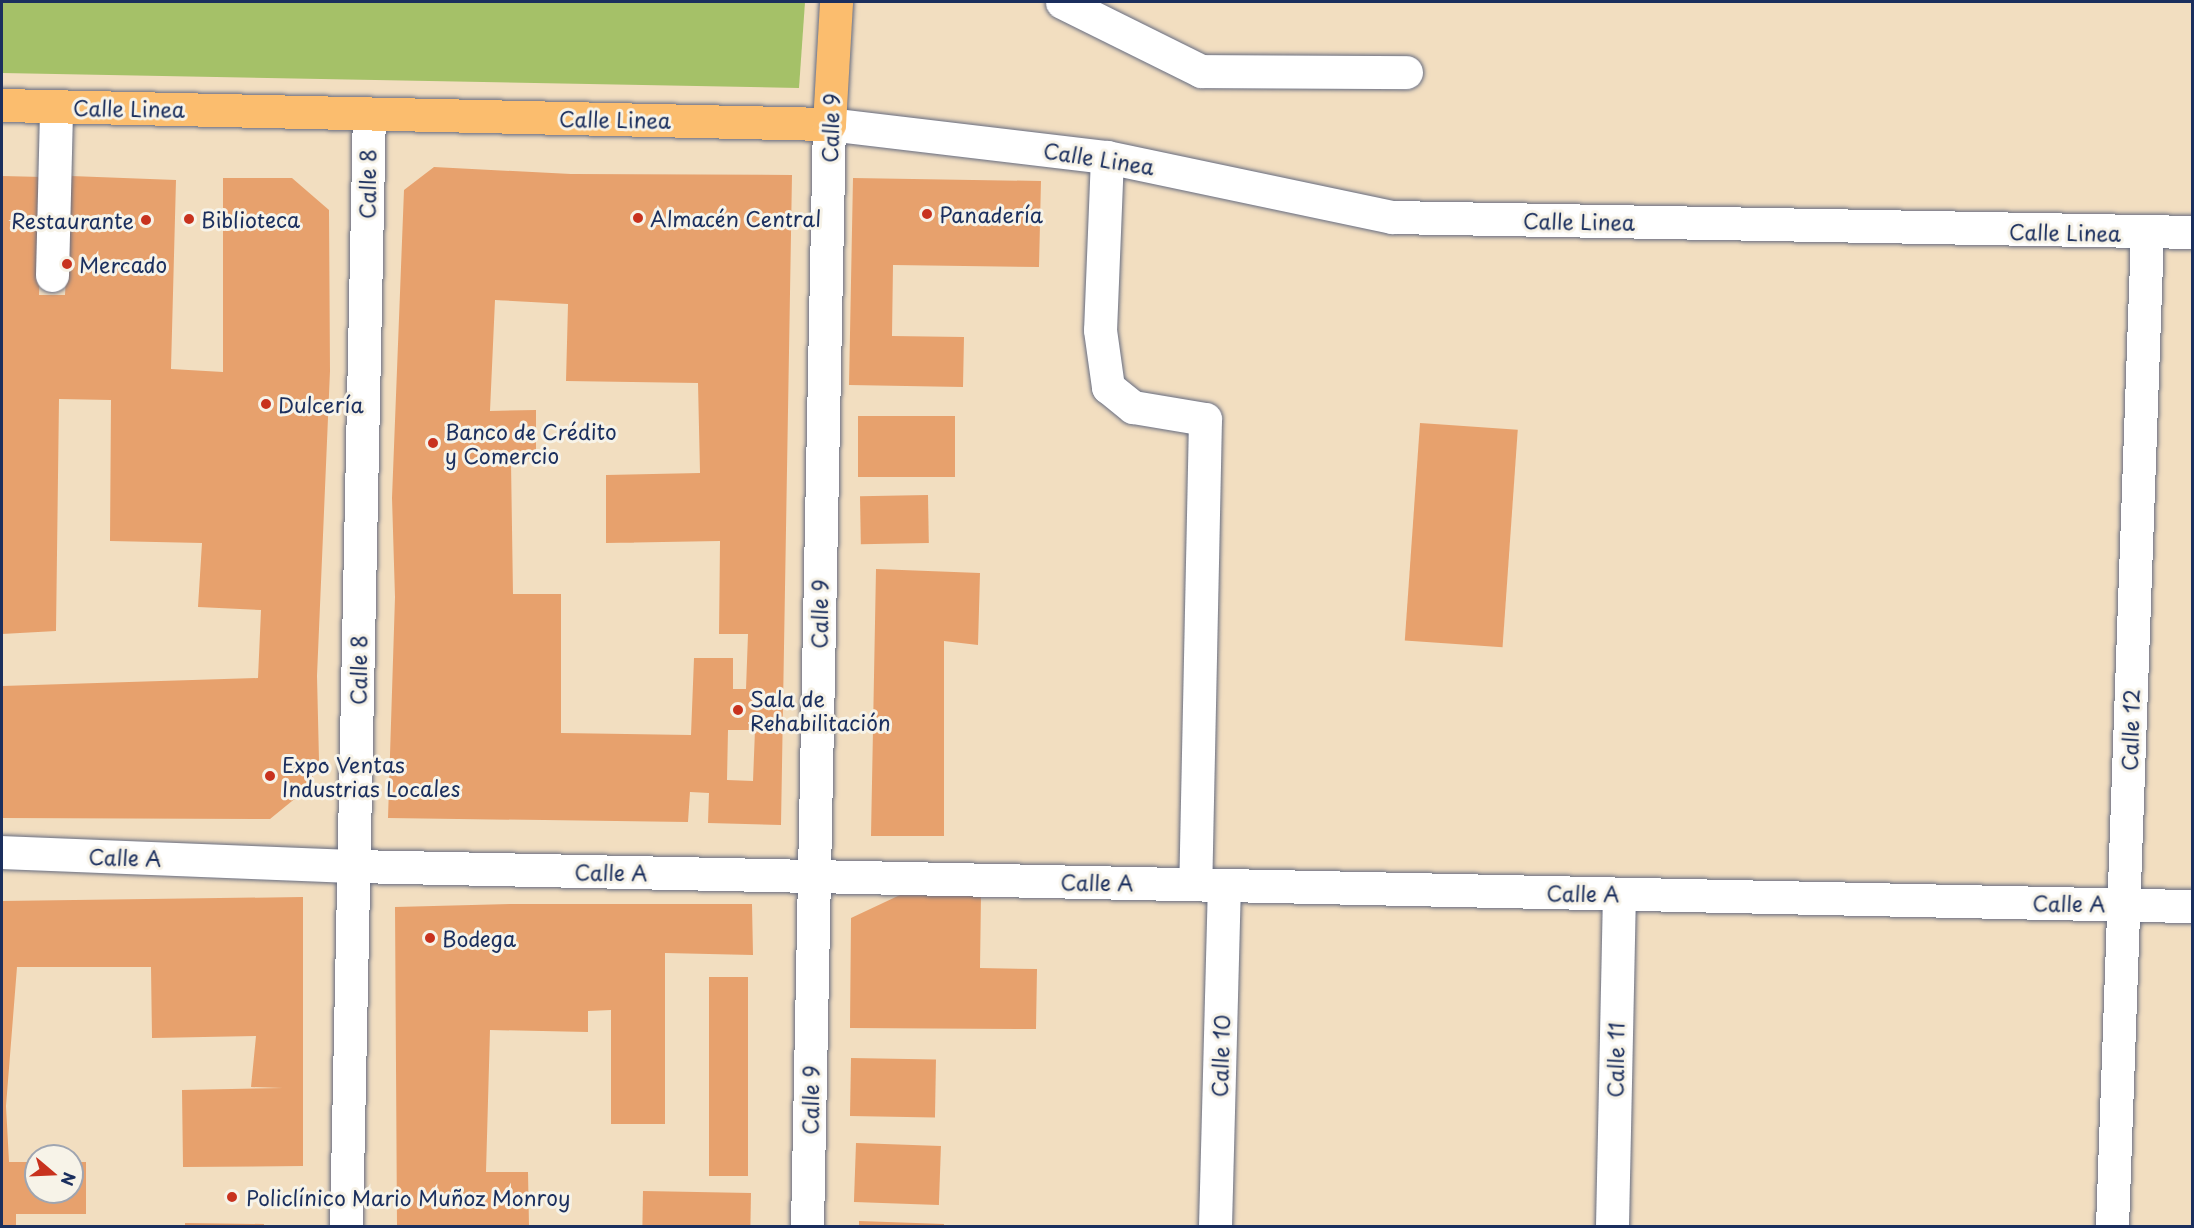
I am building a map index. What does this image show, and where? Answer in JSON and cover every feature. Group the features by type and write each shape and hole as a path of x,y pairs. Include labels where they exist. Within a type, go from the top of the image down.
{"main road":[{"name":"Calle 9","path":"829,123 836,2"},
{"name":"Calle Linea","path":"2,105 829,123"}],"street":[{"path":"1062,2 1201,71 1406,72"},
{"path":"52,274 56,106"},
{"name":"Calle 8","path":"346,1227 369,114"},
{"name":"Calle Linea","path":"829,123 1107,157 1392,217 2147,234 2193,232"},
{"name":"Calle 9","path":"807,1227 829,123"},
{"name":"Calle 10","path":"1107,157 1100,330 1108,387 1133,407 1205,419 1215,1227"},
{"name":"Calle 12","path":"2112,1227 2147,234"},
{"name":"Calle A","path":"2,852 354,866 2193,906"},
{"name":"Calle 11","path":"1612,1227 1619,894"}],"green space":[{"path":"2,2 805,2 799,88 2,73"}],"building":[{"path":"434,167 571,174 792,175 781,825 708,823 709,793 690,792 688,822 388,818 395,597 392,498 404,190","holes":["495,300 568,304 566,381 698,383 700,473 606,475 606,543 720,541 719,634 748,634 746,689 733,689 733,658 694,658 691,735 561,733 561,594 513,594 511,462 536,458 536,410 490,411","728,730 755,730 753,781 727,780"]},
{"path":"2,176 43,177 39,295 65,295 71,176 176,180 171,369 223,372 223,178 292,178 329,210 330,371 317,676 319,760 308,788 270,819 2,818 2,686 258,678 261,610 198,607 202,543 110,541 111,400 59,399 56,631 2,634"},
{"path":"853,178 1041,181 1039,267 893,265 892,336 964,337 963,387 849,385"},
{"path":"858,416 955,416 955,477 858,477"},
{"path":"1420,423 1518,430 1503,647 1405,640"},
{"path":"928,495 929,543 861,544 860,496"},
{"path":"876,569 980,573 978,645 944,641 944,836 871,836"},
{"path":"900,895 981,896 980,968 1037,969 1036,1029 850,1028 851,918"},
{"path":"303,897 303,1166 183,1167 182,1090 283,1088 251,1087 256,1036 152,1038 151,967 17,967 6,1106 9,1162 24,1162 24,1204 84,1204 84,1162 86,1162 86,1214 16,1214 16,1226 2,1226 2,901"},
{"path":"511,904 752,904 753,955 665,953 665,1124 611,1124 611,1010 588,1011 588,1032 490,1030 486,1172 528,1172 529,1226 397,1226 395,907"},
{"path":"709,977 748,977 748,1176 709,1176"},
{"path":"851,1058 936,1059 935,1117 850,1116"},
{"path":"856,1143 941,1146 939,1205 854,1202"},
{"path":"643,1191 751,1193 750,1226 642,1226"},
{"path":"859,1221 944,1224 944,1226 859,1226"},
{"path":"185,1223 264,1224 264,1226 185,1226"}],"place":[{"name":"Panadería","path":"927,214"},
{"name":"Almacén Central","path":"638,218"},
{"name":"Biblioteca","path":"189,219"},
{"name":"Restaurante","path":"146,220"},
{"name":"Mercado","path":"67,264"},
{"name":"Dulcería","path":"266,404"},
{"name":"Banco de Crédito y Comercio","path":"433,443"},
{"name":"Sala de Rehabilitación","path":"738,710"},
{"name":"Expo Ventas Industrias Locales","path":"270,776"},
{"name":"Bodega","path":"430,938"},
{"name":"Policlínico Mario Muñoz Monroy","path":"232,1197"}]}
